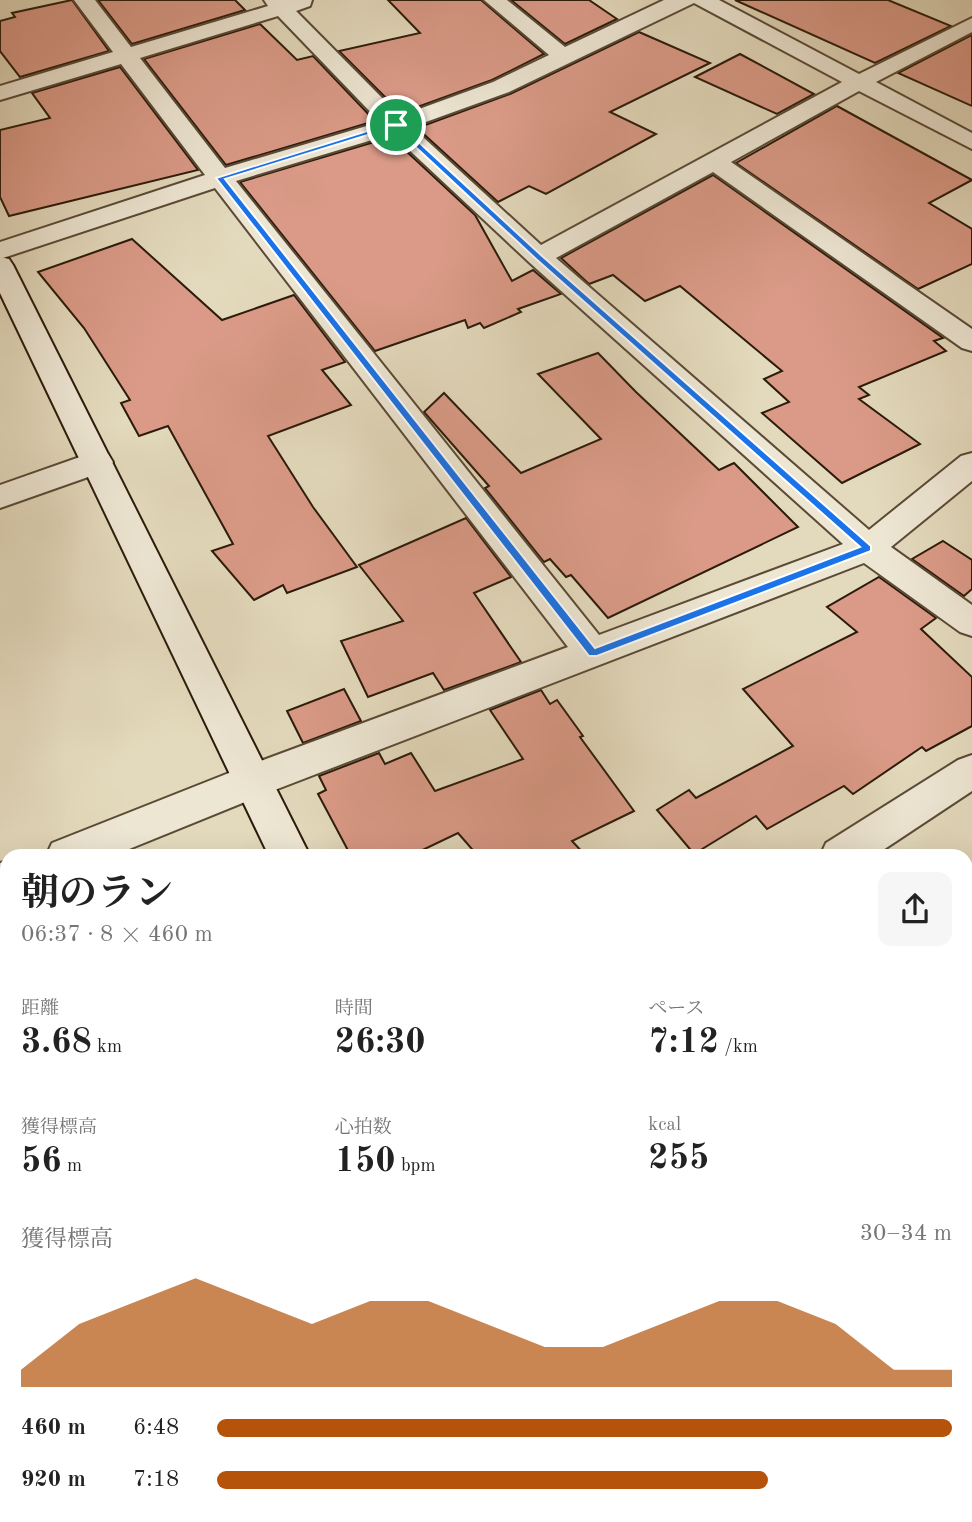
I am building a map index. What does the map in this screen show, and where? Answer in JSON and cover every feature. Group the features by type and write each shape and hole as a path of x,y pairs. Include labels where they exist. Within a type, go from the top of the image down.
{"street":[{"path":"84,0 220,178 593,653"},
{"path":"0,93 128,56 278,4 308,0"},
{"path":"494,0 564,57"},
{"path":"0,251 220,178 396,125 502,87 676,2 686,0"},
{"path":"703,0 972,142"},
{"path":"278,4 396,125 539,257 868,548 972,623"},
{"path":"539,257 972,24"},
{"path":"714,161 972,342"},
{"path":"0,265 287,849"},
{"path":"0,496 97,462"},
{"path":"83,849 253,781 868,548 972,464"},
{"path":"850,849 972,771"}],"building":[{"path":"72,0 109,51 20,77 0,51 0,21 15,17 12,13"},
{"path":"98,0 235,0 245,10 132,44"},
{"path":"388,0 481,0 544,54 492,80 401,113 339,51 420,33"},
{"path":"511,0 589,0 617,19 565,44"},
{"path":"735,0 888,0 951,26 875,63"},
{"path":"260,24 297,60 313,56 375,121 226,165 144,59"},
{"path":"639,32 710,63 610,112 656,134 546,194 529,186 498,202 417,128 510,94"},
{"path":"972,35 972,106 898,73"},
{"path":"740,54 814,94 777,114 695,77"},
{"path":"120,67 198,170 9,216 0,197 0,130 50,118 32,93"},
{"path":"837,106 972,180 929,203 972,229 972,264 918,289 736,163"},
{"path":"391,137 475,215 512,281 533,270 561,294 518,309 521,312 484,328 480,323 468,328 465,320 375,351 240,182"},
{"path":"713,175 943,338 934,341 946,351 859,387 869,395 859,399 920,444 842,483 762,413 789,402 764,379 782,371 680,286 645,301 613,275 589,284 561,258"},
{"path":"132,239 222,320 294,295 345,362 322,370 351,405 268,436 313,507 357,567 287,593 283,585 254,600 212,551 233,544 168,426 139,436 121,403 130,400 84,328 38,272"},
{"path":"598,353 719,470 734,463 798,527 608,618 571,575 566,577 550,559 544,562 485,488 489,486 424,412 444,393 521,473 601,439 538,374"},
{"path":"466,518 511,577 474,593 521,662 444,690 433,673 368,697 341,641 403,621 359,565"},
{"path":"943,541 972,560 972,589 964,596 912,559"},
{"path":"879,577 936,618 921,629 972,677 972,726 926,751 922,747 853,794 844,786 767,829 756,816 702,849 690,849 657,810 689,790 696,798 793,746 743,689 857,632 827,607"},
{"path":"344,689 361,721 303,743 287,711"},
{"path":"541,690 550,704 557,700 583,736 580,737 634,811 572,841 579,849 472,849 458,833 425,849 347,849 318,794 326,790 319,776 379,753 385,764 411,753 435,791 523,759 490,710"}],"route":[{"path":"396,125 539,257 868,548 593,653 220,178 396,125"}]}
